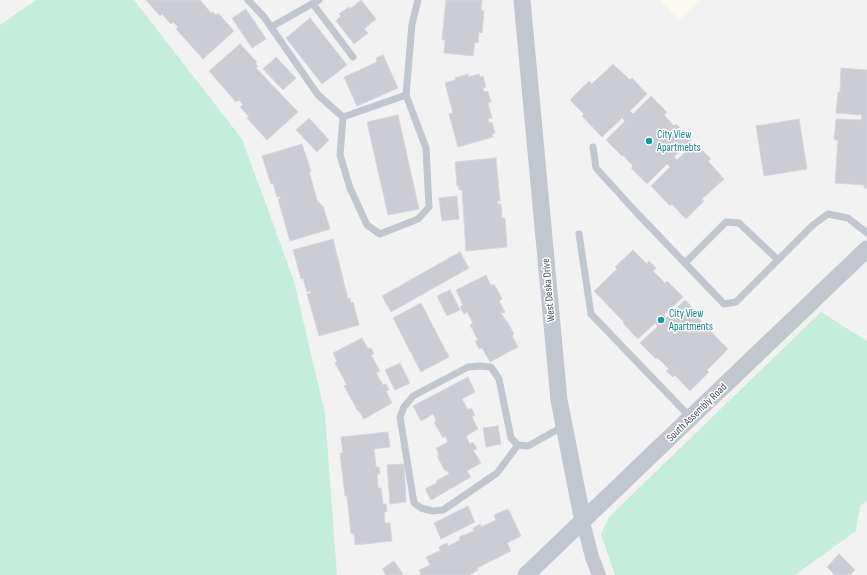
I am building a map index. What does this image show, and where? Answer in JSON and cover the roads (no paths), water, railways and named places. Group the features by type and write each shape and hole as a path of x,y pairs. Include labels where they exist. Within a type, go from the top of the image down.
{"street":[{"name":"West Deska Drive","path":"522,0 559,400 583,522 592,557 599,575"},
{"name":"South Assembly Road","path":"526,575 867,250"}],"lane":[{"path":"248,0 271,27 318,96 343,117"},
{"path":"343,117 340,155 350,188 367,225 380,234 418,219 429,207 426,148 406,95 412,24 418,0"},
{"path":"271,27 316,2 353,57"},
{"path":"343,117 406,95"},
{"path":"593,147 596,168 724,304 736,302 813,225 828,214 848,218 867,233"},
{"path":"685,264 726,222 739,223 778,260"},
{"path":"579,234 591,314 692,418"},
{"path":"518,445 497,473 443,510 432,511 421,508 414,503 400,417 404,407 413,396 468,367 479,366 491,367 499,379 511,438 518,445 528,446 564,426"}],"place":[{"name":"City View Apartmebts","path":"649,141"},
{"name":"City View Apartments","path":"661,320"}]}
